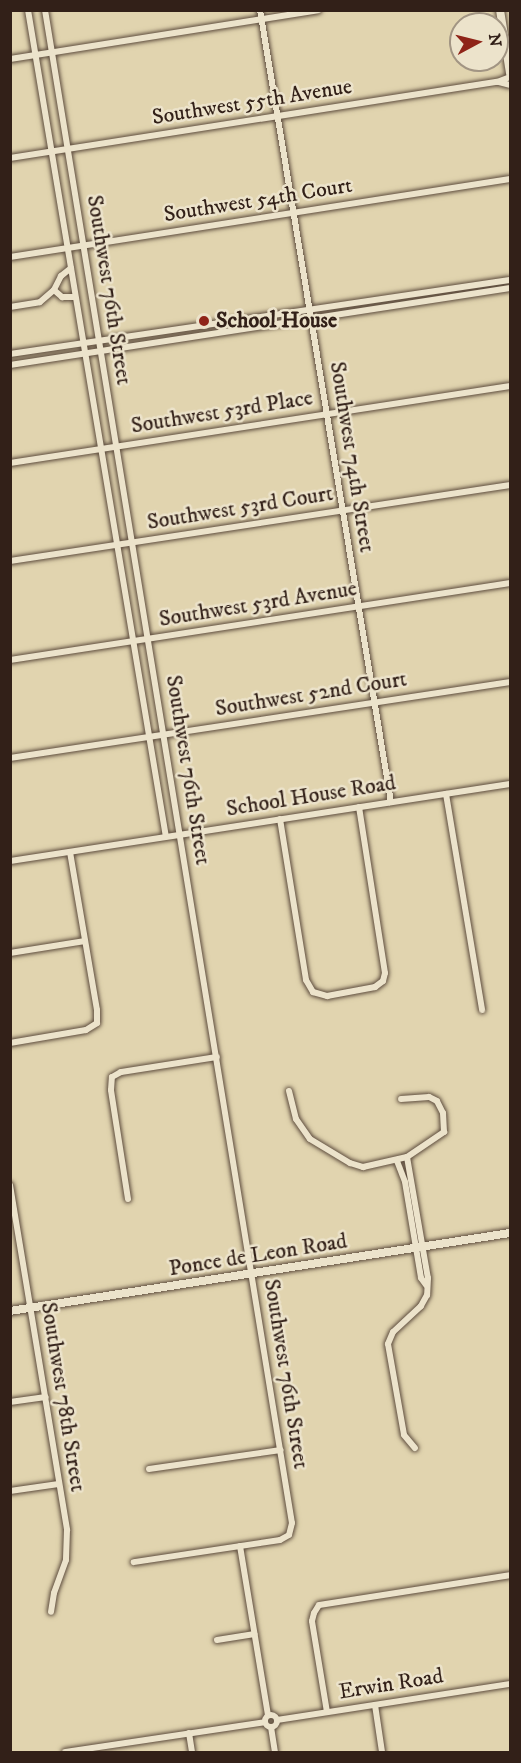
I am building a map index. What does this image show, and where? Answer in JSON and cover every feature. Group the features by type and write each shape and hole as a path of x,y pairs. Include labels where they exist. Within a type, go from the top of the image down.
{"street":[{"name":"Southwest 76th Street","path":"28,10 166,837"},
{"name":"Southwest 74th Street","path":"260,10 265,28 326,415 391,802"},
{"path":"10,59 318,10"},
{"path":"500,10 510,75"},
{"name":"Southwest 76th Street","path":"45,11 292,1523 290,1535 280,1540 240,1546"},
{"name":"Southwest 55th Avenue","path":"10,158 499,82 510,75"},
{"name":"Southwest 55th Avenue","path":"499,82 510,85"},
{"name":"Southwest 54th Court","path":"10,257 510,179"},
{"path":"10,307 40,302 54,290 61,276 71,268"},
{"path":"10,354 510,280"},
{"path":"10,365 510,288"},
{"path":"54,290 62,297 75,297"},
{"name":"Southwest 53rd Place","path":"10,463 510,386"},
{"name":"Southwest 53rd Court","path":"10,561 510,485"},
{"name":"Southwest 53rd Avenue","path":"10,660 510,584"},
{"name":"Southwest 52nd Court","path":"10,758 510,682"},
{"name":"School House Road","path":"10,861 510,784"},
{"path":"446,794 482,1010"},
{"path":"280,819 305,975 313,992 327,996 375,987 384,977 384,960 359,807"},
{"path":"10,1043 86,1030 95,1026 97,1010 70,852"},
{"path":"10,953 85,941"},
{"path":"128,1199 111,1090 112,1077 121,1072 217,1057"},
{"path":"289,1091 294,1115 301,1129 314,1142 363,1167 407,1157 443,1134 443,1113 433,1098 401,1099"},
{"path":"407,1157 410,1225 428,1278 424,1302 393,1332 388,1344 404,1435 415,1449"},
{"path":"396,1161 416,1207 420,1223 419,1247"},
{"name":"Southwest 78th Street","path":"10,1185 46,1397 58,1484 67,1524 68,1544 64,1569 54,1593 51,1612"},
{"path":"408,1209 416,1207"},
{"path":"410,1225 420,1223"},
{"name":"Ponce de Leon Road","path":"10,1311 510,1233"},
{"path":"10,1402 46,1397"},
{"path":"149,1469 281,1450"},
{"path":"10,1491 58,1484"},
{"path":"134,1562 240,1546 268,1715"},
{"path":"327,1712 312,1621 316,1607 326,1602 510,1575"},
{"path":"217,1640 255,1634"},
{"name":"Erwin Road","path":"278,1720 510,1684"},
{"path":"375,1705 382,1752"},
{"path":"268,1715 278,1720 278,1724 271,1727"},
{"path":"265,1722 264,1718 268,1715"},
{"path":"65,1752 104,1750 189,1733 265,1722 271,1727 275,1752"},
{"path":"189,1733 192,1752"}],"place":[{"name":"School House","path":"204,321"}]}
